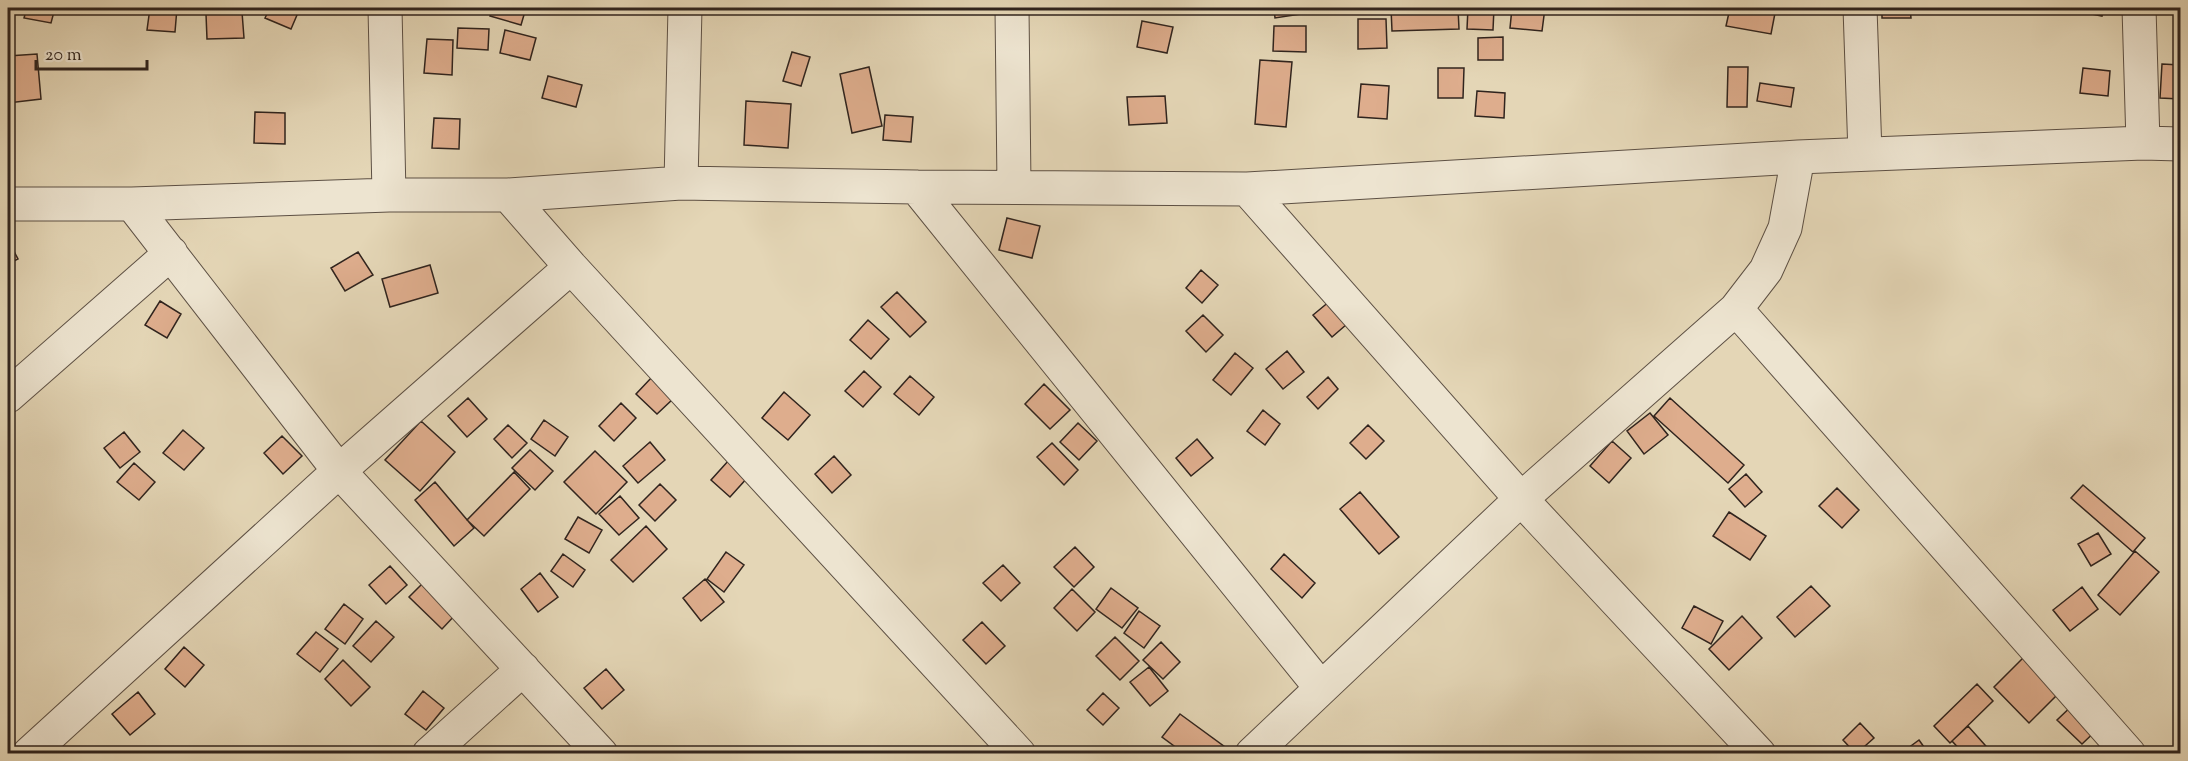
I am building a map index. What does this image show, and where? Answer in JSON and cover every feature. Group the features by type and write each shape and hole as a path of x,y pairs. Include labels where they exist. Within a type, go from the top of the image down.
{"street":[{"path":"385,8 389,195"},
{"path":"681,183 685,8"},
{"path":"1011,8 1014,186"},
{"path":"1860,8 1864,154"},
{"path":"2139,8 2143,143"},
{"path":"8,204 132,204 389,195 508,195 681,183 1247,189 1798,157 2143,143 2181,144"},
{"path":"1252,753 1521,499 1736,309 1766,270 1785,228 1798,157"},
{"path":"916,187 1321,688"},
{"path":"1247,189 1521,499 1759,753"},
{"path":"508,195 571,267 1019,753"},
{"path":"132,204 339,471 601,753"},
{"path":"8,396 171,253"},
{"path":"29,753 339,471 571,267"},
{"path":"1736,309 2129,753"},
{"path":"429,753 523,669"}],"building":[{"path":"27,8 55,8 51,23 24,18"},
{"path":"150,8 177,8 175,32 147,30"},
{"path":"270,8 300,8 291,29 265,18"},
{"path":"493,8 526,8 521,25 490,16"},
{"path":"1274,8 1320,8 1320,11 1275,18"},
{"path":"1391,8 1458,8 1459,29 1392,31"},
{"path":"1468,8 1494,8 1493,30 1467,29"},
{"path":"1512,8 1545,8 1542,31 1510,28"},
{"path":"1730,8 1776,8 1771,34 1726,26"},
{"path":"1882,8 1910,8 1911,18 1882,18"},
{"path":"1964,8 1998,8 1997,14 1964,12"},
{"path":"2063,8 2104,8 2102,16"},
{"path":"242,12 244,38 207,39 206,14"},
{"path":"1358,19 1386,19 1387,48 1358,49"},
{"path":"1142,21 1173,27 1167,53 1137,47"},
{"path":"1274,26 1306,26 1306,52 1273,51"},
{"path":"458,28 489,29 488,50 457,48"},
{"path":"505,30 536,38 530,60 500,53"},
{"path":"1503,37 1503,60 1478,60 1478,38"},
{"path":"427,39 453,40 452,75 424,73"},
{"path":"792,52 810,57 801,86 783,81"},
{"path":"37,54 41,99 8,103 8,56"},
{"path":"1260,60 1292,62 1286,127 1255,124"},
{"path":"2162,64 2180,65 2180,99 2160,98"},
{"path":"869,67 882,126 852,133 840,74"},
{"path":"1728,67 1748,67 1747,107 1727,107"},
{"path":"1438,68 1464,68 1463,98 1438,98"},
{"path":"2083,68 2110,71 2108,96 2080,93"},
{"path":"548,76 582,85 576,107 542,98"},
{"path":"1760,83 1794,88 1791,107 1757,101"},
{"path":"1361,84 1389,86 1387,119 1358,117"},
{"path":"1477,91 1505,93 1504,118 1475,116"},
{"path":"1165,96 1167,123 1129,125 1127,97"},
{"path":"746,101 791,104 788,148 744,145"},
{"path":"255,112 285,113 285,144 254,143"},
{"path":"885,115 913,117 911,142 883,140"},
{"path":"434,118 460,119 459,149 432,148"},
{"path":"1007,218 1040,226 1032,258 999,250"},
{"path":"8,240 18,259 8,264"},
{"path":"358,252 373,275 345,291 331,268"},
{"path":"430,265 438,293 390,307 382,279"},
{"path":"1201,270 1218,285 1202,303 1186,288"},
{"path":"897,292 926,322 910,337 881,307"},
{"path":"1336,296 1354,318 1332,337 1313,315"},
{"path":"160,301 181,314 167,338 145,325"},
{"path":"1203,315 1223,335 1206,352 1186,331"},
{"path":"868,320 889,339 871,359 850,340"},
{"path":"1287,351 1304,372 1283,389 1266,369"},
{"path":"1235,353 1253,368 1231,395 1213,380"},
{"path":"864,371 881,387 863,407 845,391"},
{"path":"910,376 934,397 919,415 894,394"},
{"path":"652,377 674,398 657,414 636,394"},
{"path":"1328,377 1338,389 1318,409 1307,397"},
{"path":"1044,384 1070,410 1050,429 1025,404"},
{"path":"784,392 810,415 788,440 762,418"},
{"path":"468,398 487,419 467,437 448,416"},
{"path":"1670,398 1744,465 1728,483 1654,416"},
{"path":"621,403 636,418 614,441 599,426"},
{"path":"1263,410 1280,424 1265,445 1247,431"},
{"path":"1650,413 1668,435 1644,454 1627,431"},
{"path":"544,420 568,437 555,456 531,439"},
{"path":"421,421 455,452 420,491 385,460"},
{"path":"1078,423 1097,441 1079,460 1060,442"},
{"path":"508,425 527,443 512,458 494,439"},
{"path":"1368,425 1384,441 1366,459 1350,443"},
{"path":"183,430 204,448 184,470 163,453"},
{"path":"124,432 140,452 120,468 104,448"},
{"path":"282,436 302,456 283,474 264,453"},
{"path":"1197,439 1213,458 1191,476 1176,458"},
{"path":"1612,441 1631,458 1609,483 1590,466"},
{"path":"650,442 665,460 638,483 623,466"},
{"path":"1052,443 1078,470 1064,485 1037,457"},
{"path":"530,450 553,471 535,490 512,468"},
{"path":"595,451 627,482 596,514 564,482"},
{"path":"834,456 851,475 832,493 815,474"},
{"path":"729,460 748,477 730,497 711,480"},
{"path":"134,463 155,482 139,500 117,482"},
{"path":"514,472 530,489 484,536 467,520"},
{"path":"1746,474 1762,492 1745,507 1729,489"},
{"path":"435,482 474,528 454,546 415,500"},
{"path":"660,484 676,500 655,521 639,505"},
{"path":"2083,485 2145,538 2133,552 2071,498"},
{"path":"1837,488 1859,510 1842,528 1819,506"},
{"path":"1360,492 1399,537 1379,554 1340,509"},
{"path":"620,496 639,518 619,535 599,514"},
{"path":"1729,512 1766,536 1750,560 1713,536"},
{"path":"578,517 602,530 589,553 565,539"},
{"path":"646,526 667,549 633,582 611,560"},
{"path":"2098,533 2111,554 2091,566 2078,544"},
{"path":"1075,547 1094,567 1074,587 1054,567"},
{"path":"2135,551 2159,572 2120,615 2098,595"},
{"path":"726,552 744,565 724,592 707,579"},
{"path":"563,554 585,570 573,587 551,571"},
{"path":"1284,554 1315,583 1302,598 1271,569"},
{"path":"1003,565 1020,583 1001,601 983,583"},
{"path":"390,566 407,585 386,604 369,585"},
{"path":"540,573 558,597 538,612 521,589"},
{"path":"705,579 724,602 701,621 683,598"},
{"path":"425,581 457,613 442,629 409,597"},
{"path":"1811,586 1830,606 1795,637 1777,617"},
{"path":"2082,587 2098,609 2070,631 2053,610"},
{"path":"1111,588 1138,608 1122,628 1096,609"},
{"path":"1072,589 1095,612 1077,631 1054,608"},
{"path":"344,604 363,619 345,644 325,629"},
{"path":"1694,606 1723,621 1711,644 1682,628"},
{"path":"1139,611 1160,626 1144,648 1124,633"},
{"path":"1742,616 1762,638 1729,670 1709,649"},
{"path":"376,621 394,637 371,662 353,646"},
{"path":"982,622 1005,646 986,664 963,640"},
{"path":"316,632 338,649 320,672 297,654"},
{"path":"1115,637 1139,661 1120,680 1096,656"},
{"path":"1161,642 1180,662 1163,679 1143,660"},
{"path":"184,647 204,665 185,687 165,669"},
{"path":"2027,654 2062,690 2029,723 1994,687"},
{"path":"343,660 370,687 351,706 325,679"},
{"path":"1149,667 1168,691 1150,706 1130,682"},
{"path":"606,669 624,690 602,709 584,688"},
{"path":"1977,684 1993,701 1950,743 1934,726"},
{"path":"423,691 444,708 426,730 405,714"},
{"path":"138,692 155,714 130,735 112,714"},
{"path":"1103,693 1119,708 1103,725 1087,710"},
{"path":"2078,700 2103,724 2082,744 2057,720"},
{"path":"1180,714 1225,747 1220,754 1185,754 1162,737"},
{"path":"1860,723 1874,738 1856,754 1843,740"},
{"path":"1968,726 1993,754 1964,754 1952,741"},
{"path":"1919,740 1929,754 1900,754"}]}
